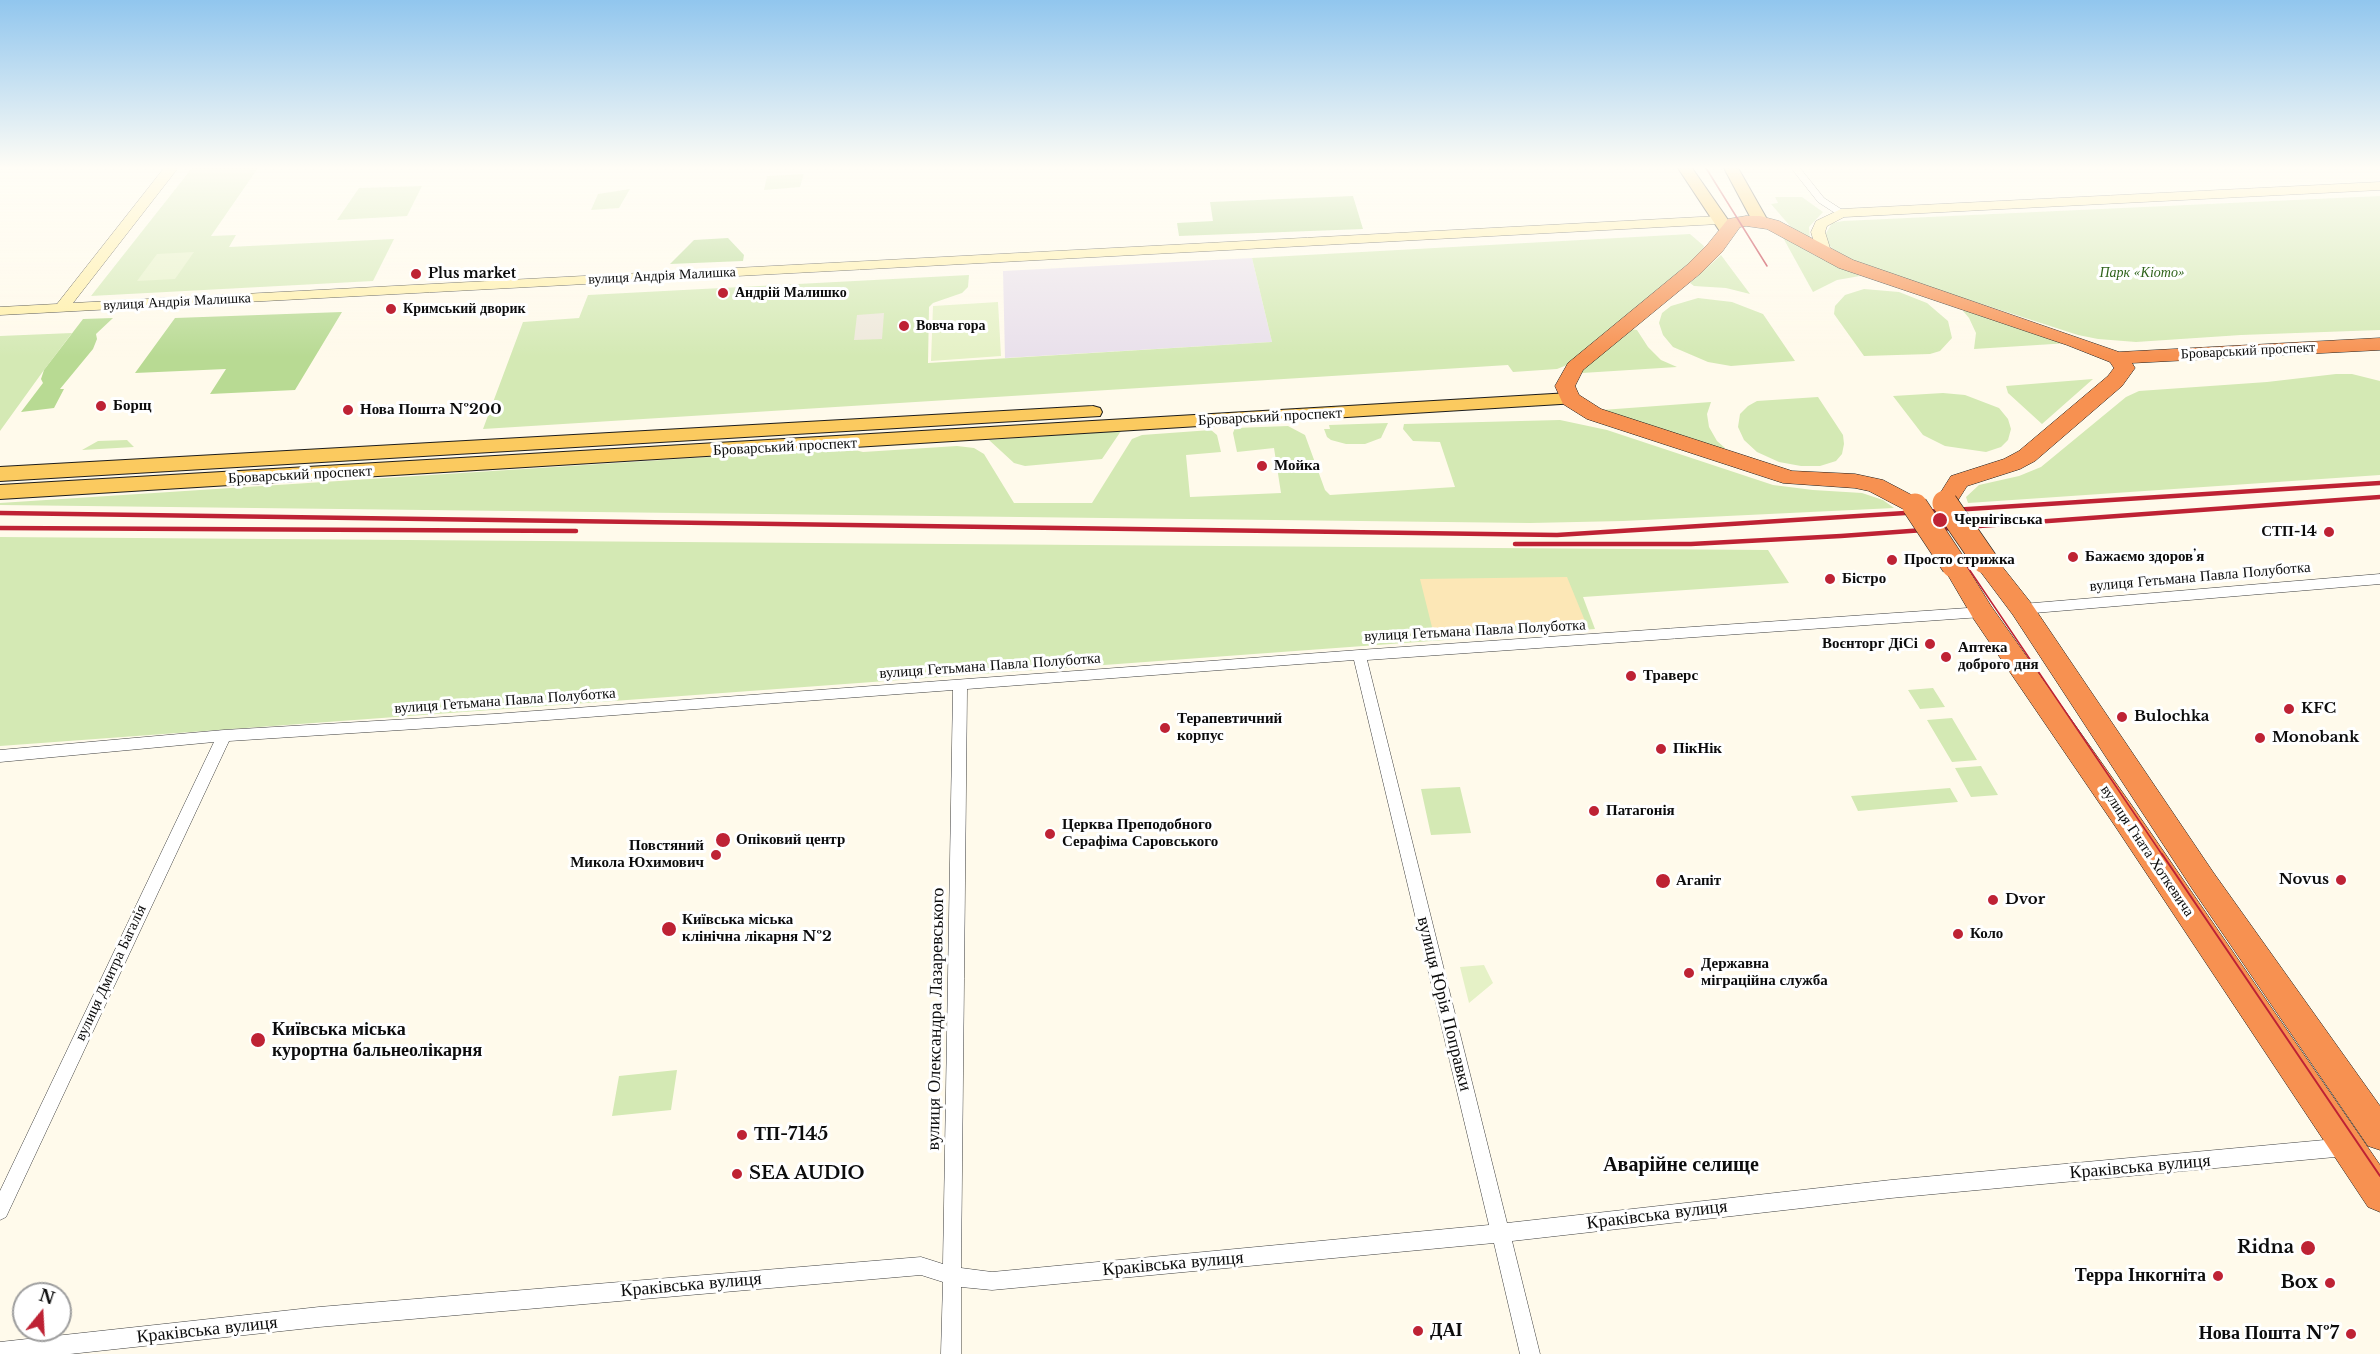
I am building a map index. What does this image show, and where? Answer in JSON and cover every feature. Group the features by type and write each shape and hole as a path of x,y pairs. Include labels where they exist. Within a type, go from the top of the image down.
{"highway":[{"path":"1721,231 1715,248 1694,269 1575,367 1567,393 1594,414 1769,472 1811,480 1854,481 1875,485 1907,501 1948,497 1959,481 2012,464 2027,456 2115,381 2121,363 2074,341 1831,258 1786,231"},
{"name":"Броварський проспект","path":"2121,363 2380,344"},
{"name":"Броварський проспект","path":"2121,363 2380,356"},
{"name":"вулиця Гната Хоткевича","path":"1948,497 1985,561 2022,609 2203,881 2380,1134"},
{"name":"вулиця Гната Хоткевича","path":"1907,501 1954,565 1982,612 2125,818 2380,1195"}],"main road":[{"name":"Броварський проспект","path":"0,474 1567,393"},
{"name":"Броварський проспект","path":"0,492 1567,393"}],"street":[{"path":"61,308 119,231"},
{"name":"вулиця Андрія Малишка","path":"0,311 1599,231"},
{"path":"1818,231 1823,249 1831,258"},
{"name":"вулиця Гетьмана Павла Полуботка","path":"2022,609 2380,579"},
{"name":"вулиця Гетьмана Павла Полуботка","path":"0,756 224,736 505,718 1982,612"},
{"name":"вулиця Юрія Поправки","path":"1359,655 1530,1354"},
{"name":"вулиця Олександра Лазаревського","path":"951,1354 960,684"},
{"name":"вулиця Дмитра Багалія","path":"0,1211 224,736"},
{"name":"Краківська вулиця","path":"0,1352 320,1317 921,1266 952,1276 992,1281 1500,1233 1891,1189 2184,1164 2348,1147"}],"shaded area":[{"path":"1252,258 1272,342 1005,358 1003,271"},
{"path":"884,313 882,339 854,340 857,315"}],"green space":[{"path":"142,231 214,231 211,236 236,235 229,247 394,239 373,281 91,296"},
{"path":"1178,231 1306,231 1179,236"},
{"path":"1797,231 1809,231 1810,240"},
{"name":"Парк «Кіото»","path":"1827,231 2380,231 2380,330 2241,335 2136,342 2098,339 2078,335 1861,265 1834,251 1825,235"},
{"path":"1690,234 1704,246 1702,253 1567,365 1557,369 1513,372 1508,365 483,429 523,322 579,318 588,295 969,275 968,287 962,293 933,303 929,307 928,363 1272,342 1252,258"},
{"path":"1781,234 1814,255 1860,276 1837,280 1813,292"},
{"path":"728,238 744,255 743,261 670,264 694,240"},
{"path":"194,252 175,279 137,281 157,254"},
{"path":"1721,255 1750,294 1726,288 1694,286 1690,283"},
{"path":"1864,289 1899,292 1927,303 1948,321 1952,338 1940,351 1930,354 1864,356 1834,314 1835,306 1845,295"},
{"path":"1698,298 1732,302 1763,314 1795,361 1731,366 1708,362 1673,347 1663,335 1659,323 1662,313 1671,306"},
{"path":"998,302 1001,356 931,361 933,306"},
{"path":"1968,309 2069,343 1974,349 1976,333 1963,311"},
{"path":"342,312 295,390 210,394 226,369 135,373 175,318"},
{"path":"113,318 96,334 97,339 93,349 60,389 64,389 54,408 21,412 43,383 41,379 44,370 83,319"},
{"path":"1630,329 1637,330 1648,347 1661,360 1677,367 1582,373 1580,369"},
{"path":"72,333 44,370 0,431 0,336"},
{"path":"2352,374 2380,381 2380,475 1968,503 1966,497 1979,485 2019,476 2041,467 2126,397 2139,391 2267,382"},
{"path":"2093,379 2042,424 2008,393 2006,386"},
{"path":"1943,393 1965,395 1999,408 2008,419 2011,429 2008,440 2001,447 1986,452 1945,446 1923,435 1893,396"},
{"path":"1818,397 1843,435 1842,454 1836,461 1820,466 1801,466 1779,462 1757,452 1744,440 1738,427 1740,414 1748,406 1757,401"},
{"path":"1711,402 1707,414 1709,427 1717,441 1725,448 1721,451 1602,410"},
{"path":"1560,420 1607,430 1773,485 1862,493 1883,500 1894,508 1623,521 1530,523 0,505 0,503 847,448 863,452 957,446 974,448 984,454 1014,503 1092,503 1132,439 1142,435 1211,430 1217,435 1221,452 1186,455 1190,497 1281,493 1274,448 1237,452 1233,433 1235,428 1288,426 1305,435 1325,490 1330,495 1455,487 1440,442 1413,441 1403,429 1404,424"},
{"path":"1388,423 1381,438 1365,444 1346,444 1331,440 1324,429 1330,429 1329,425"},
{"path":"1121,431 1102,459 1025,466 1014,463 989,440"},
{"path":"127,440 134,447 82,450 98,441"},
{"path":"0,537 1768,550 1789,583 1583,597 1595,629 0,746"},
{"path":"1933,688 1945,707 1920,709 1908,690"},
{"path":"1952,718 1977,760 1952,762 1927,720"},
{"path":"1981,766 1998,795 1971,797 1955,768"},
{"path":"1460,787 1471,833 1431,835 1421,789"},
{"path":"1950,788 1958,802 1858,811 1851,796"},
{"path":"1484,965 1493,983 1469,1003 1460,967"},
{"path":"677,1070 671,1110 612,1116 619,1076"}],"sand":[{"path":"1567,577 1585,621 1433,631 1420,579"}],"tram line":[{"path":"1745,231 1767,266"},
{"path":"1925,504 2163,856"},
{"path":"2162,854 2380,1176"}],"railway":[{"path":"0,513 1557,535 2380,483"},
{"path":"1515,544 1691,544 1841,536 2380,497"},
{"path":"0,528 576,531"}],"place":[{"name":"Plus market","path":"416,274"},
{"name":"Андрій Малишко","path":"723,293"},
{"name":"Кримський дворик","path":"391,309"},
{"name":"Вовча гора","path":"904,326"},
{"name":"Борщ","path":"101,406"},
{"name":"Нова Пошта №200","path":"348,410"},
{"name":"Мойка","path":"1262,466"},
{"name":"Чернігівська","path":"1940,520"},
{"name":"СТП-14","path":"2329,532"},
{"name":"Бажаємо здоровʼя","path":"2073,557"},
{"name":"Просто стрижка","path":"1892,560"},
{"name":"Бістро","path":"1830,579"},
{"name":"Воєнторг ДіСі","path":"1930,644"},
{"name":"Аптека доброго дня","path":"1946,657"},
{"name":"Траверс","path":"1631,676"},
{"name":"KFC","path":"2289,709"},
{"name":"Bulochka","path":"2122,717"},
{"name":"Терапевтичний корпус","path":"1165,728"},
{"name":"Monobank","path":"2260,738"},
{"name":"ПікНік","path":"1661,749"},
{"name":"Патагонія","path":"1594,811"},
{"name":"Церква Преподобного Серафіма Саровського","path":"1050,834"},
{"name":"Опіковий центр","path":"723,840"},
{"name":"Повстяний Микола Юхимович","path":"716,855"},
{"name":"Novus","path":"2341,880"},
{"name":"Агапіт","path":"1663,881"},
{"name":"Dvor","path":"1993,900"},
{"name":"Київська міська клінічна лікарня №2","path":"669,929"},
{"name":"Коло","path":"1958,934"},
{"name":"Державна міграційна служба","path":"1689,973"},
{"name":"Київська міська курортна бальнеолікарня","path":"258,1040"},
{"name":"ТП-7145","path":"742,1135"},
{"name":"SEA AUDIO","path":"737,1174"},
{"name":"Ridna","path":"2308,1248"},
{"name":"Терра Інкогніта","path":"2218,1276"},
{"name":"Box","path":"2330,1283"},
{"name":"ДАІ","path":"1418,1331"},
{"name":"Нова Пошта №7","path":"2351,1334"}],"district":[{"name":"Аварійне селище","path":"1681,1165"}]}
